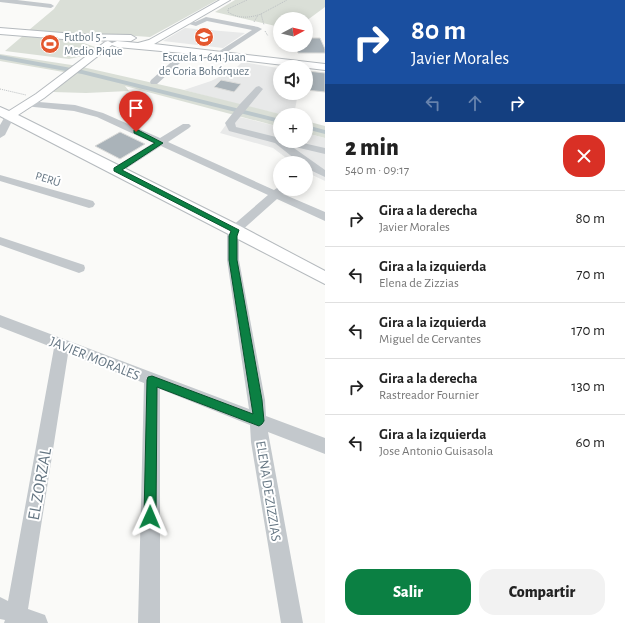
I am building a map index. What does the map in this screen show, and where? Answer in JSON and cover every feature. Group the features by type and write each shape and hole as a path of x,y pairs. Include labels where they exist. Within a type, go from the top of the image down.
{"main road":[{"path":"135,46 154,41 227,5"},
{"path":"2,30 110,41 154,41 165,46 186,50"},
{"path":"5,113 74,69 110,41 135,46 186,50 325,67"},
{"path":"5,113 235,230 325,278"}],"street":[{"path":"0,0 51,6"},
{"path":"0,8 11,1"},
{"path":"206,29 191,27 193,23 206,19 260,29"},
{"path":"222,30 260,29"},
{"path":"221,54 260,29"},
{"path":"154,82 186,50"},
{"path":"259,89 230,124 233,130 273,139"},
{"path":"27,100 93,112 160,143 273,190"},
{"path":"0,135 5,113"},
{"path":"117,170 186,126"},
{"path":"286,148 295,156"},
{"path":"312,148 325,151"},
{"path":"313,170 325,174"},
{"name":"PERÚ","path":"0,178 89,204"},
{"path":"235,230 274,196"},
{"path":"286,196 325,217"},
{"name":"ELENA DE ZIZZIAS","path":"235,230 233,236 233,260 257,400 260,442 292,623"},
{"path":"0,241 78,268"},
{"name":"JAVIER MORALES","path":"0,321 325,446"},
{"name":"EL ZORZAL","path":"11,615 62,345"},
{"path":"148,623 152,380"},
{"path":"11,615 37,623"}],"path":[{"path":"247,0 227,5 228,12 239,17 249,17 261,14 287,0"},
{"path":"261,14 260,29 268,36"},
{"path":"0,89 27,100"}],"shaded area":[{"path":"60,0 217,0 150,37 41,32 29,30 54,9"},
{"path":"235,0 325,0 325,7 313,16 313,12 273,12 273,25 215,12"},
{"name":"Escuela 1-641 Juan de Coria Bohórquez","path":"185,28 245,33 223,48 163,41"},
{"name":"Futbol 5 - Medio Pique","path":"25,34 81,42 95,47 83,56 69,59 5,51"},
{"path":"0,54 78,66 184,90 273,112 273,125 125,86 129,91 86,93 53,92 75,74 0,61"},
{"path":"242,62 273,67 273,100 297,100 295,108 273,108 273,113 248,107 240,117 273,125 273,148 220,133 240,105 184,90 211,81 235,69"},
{"path":"313,123 325,126 325,138 313,135"},
{"path":"313,135 325,138 325,181 313,175 313,156 284,156 273,148 313,148"}],"building":[{"path":"313,38 320,38 325,49 325,53 298,53 313,52"},
{"path":"313,72 325,73 325,92 313,91"},
{"path":"221,80 241,84 234,92 214,87"},
{"path":"120,132 145,144 120,159 95,146"}],"waterway":[{"path":"0,57 82,72 273,119"},
{"path":"313,129 325,132"}],"place":[{"name":"Escuela 1-641 Juan de Coria Bohórquez","path":"204,37"},
{"name":"Futbol 5 - Medio Pique","path":"50,44"}],"route":[{"path":"136,132 160,143 117,170 235,230 233,236 233,260 257,400 259,421 152,380 150,517"}]}
